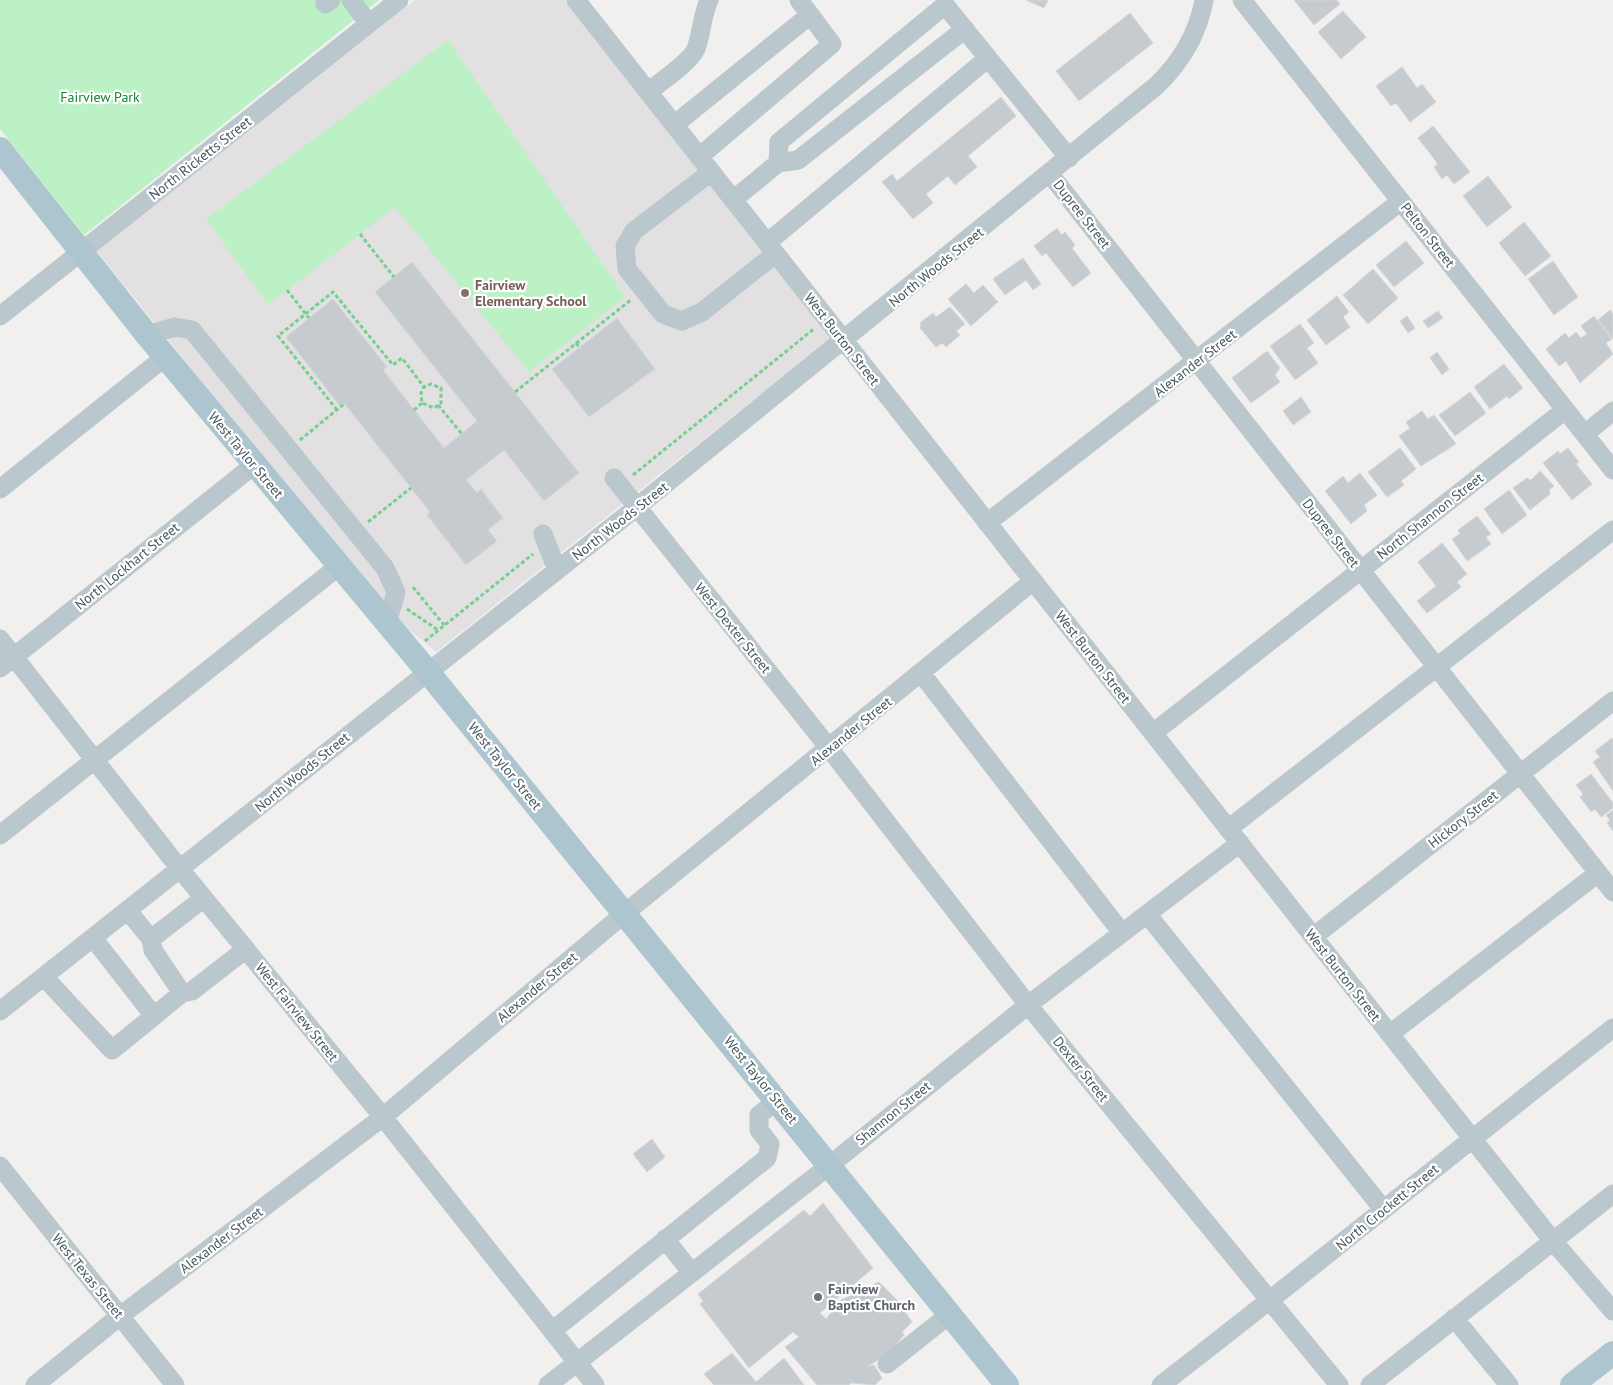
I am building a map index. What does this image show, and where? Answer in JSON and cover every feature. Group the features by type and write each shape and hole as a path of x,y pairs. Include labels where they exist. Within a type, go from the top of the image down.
{"main road":[{"name":"West Taylor Street","path":"0,149 80,253 625,913 1007,1385"},
{"path":"1572,1385 1612,1357"}],"street":[{"path":"351,0 369,24"},
{"name":"North Ricketts Street","path":"0,316 399,0"},
{"name":"West Burton Street","path":"576,0 1552,1240 1613,1310"},
{"path":"648,92 697,49 702,15 709,0"},
{"name":"North Woods Street","path":"0,1011 180,869 421,664 557,570 844,341 1156,86 1172,70 1187,48 1201,18 1204,0"},
{"name":"Pelton Street","path":"1242,0 1613,470"},
{"path":"778,163 779,142 945,5 1068,158"},
{"path":"674,125 805,7 832,44 699,157"},
{"path":"733,200 778,163 798,160 965,29"},
{"path":"711,172 634,231 625,246 627,269 663,314 682,321 702,312 771,248 988,58"},
{"name":"Dupree Street","path":"1050,174 1613,892"},
{"name":"Alexander Street","path":"987,523 1197,362 1401,201"},
{"path":"147,335 174,327 192,330 385,568 396,592 387,623"},
{"path":"0,489 165,357"},
{"name":"North Shannon Street","path":"1153,733 1565,410"},
{"path":"1584,434 1613,411"},
{"name":"North Lockhart Street","path":"7,662 254,465"},
{"name":"West Dexter Street","path":"620,479 637,507 830,748"},
{"name":"Shannon Street","path":"548,1385 830,1164 1028,1005 1147,914 1234,836 1436,668 1613,530"},
{"path":"541,541 557,570"},
{"path":"0,835 339,566"},
{"name":"Alexander Street","path":"35,1385 120,1316 383,1116 625,913 1033,581"},
{"name":"West Fairview Street","path":"0,639 7,662 95,760 180,869 383,1116 595,1385"},
{"path":"921,673 1122,933"},
{"name":"Hickory Street","path":"1313,937 1613,701"},
{"name":"Dexter Street","path":"830,748 1028,1005 1271,1300 1338,1385"},
{"path":"1390,1034 1598,873"},
{"path":"151,939 204,898"},
{"path":"128,911 151,939 152,950 182,993"},
{"path":"1147,914 1383,1209"},
{"path":"93,938 154,1016"},
{"path":"44,977 112,1050 182,993 192,991 246,949"},
{"name":"North Crockett Street","path":"1160,1385 1271,1300 1472,1138 1613,1028"},
{"path":"552,1331 767,1158 770,1144 758,1130 759,1115 777,1100"},
{"name":"West Texas Street","path":"0,1166 175,1385"},
{"path":"1370,1385 1552,1240 1613,1194"},
{"path":"665,1239 691,1272"},
{"path":"887,1364 950,1314"},
{"path":"1454,1318 1509,1385"}],"path":[{"path":"360,234 394,277"},
{"path":"515,392 643,289"},
{"path":"287,290 309,318"},
{"path":"337,410 278,336 334,292 392,365 402,358 424,387"},
{"path":"620,479 826,319"},
{"path":"576,343 579,348"},
{"path":"431,384 441,388 441,403 434,408 422,403 421,393 424,387 431,384"},
{"path":"414,410 422,403"},
{"path":"289,449 344,404"},
{"path":"438,405 462,434"},
{"path":"356,532 411,488"},
{"path":"421,664 425,640 541,541"},
{"path":"393,600 438,630"}],"shaded area":[{"name":"Fairview Elementary School","path":"415,0 565,0 834,336 436,652 380,606 97,251"}],"green space":[{"name":"Fairview Park","path":"0,0 379,0 84,235 0,129"},
{"path":"448,40 625,297 529,372 395,207 268,305 206,219"}],"building":[{"path":"1026,0 1048,0 1044,8"},
{"path":"1294,0 1337,0 1340,4 1314,25"},
{"path":"1343,11 1366,37 1341,59 1318,32"},
{"path":"1130,13 1153,43 1079,101 1056,71"},
{"path":"1402,67 1417,88 1422,84 1436,102 1410,122 1396,103 1391,106 1376,86"},
{"path":"1001,97 1016,116 968,156 977,167 955,185 948,176 926,194 933,203 913,219 882,182 892,174 897,181"},
{"path":"1433,126 1470,172 1454,184 1447,175 1442,179 1434,167 1438,164 1418,138"},
{"path":"1488,176 1512,207 1487,227 1463,196"},
{"path":"1524,222 1551,256 1525,276 1499,243"},
{"path":"1057,228 1062,235 1065,232 1075,245 1072,248 1091,273 1073,287 1046,253 1042,256 1034,246"},
{"path":"1406,241 1424,263 1394,287 1376,265"},
{"path":"1023,258 1041,284 1033,290 1026,280 1005,295 993,279"},
{"path":"1553,261 1578,297 1554,315 1528,279"},
{"path":"412,262 579,473 544,501 504,450 466,480 477,493 481,489 503,518 488,530 497,541 466,565 427,515 430,512 344,403 340,406 286,337 333,299 387,367 383,370 444,448 477,421 375,292"},
{"path":"1373,269 1398,298 1368,324 1343,295"},
{"path":"966,284 974,293 983,285 998,302 971,326 948,299"},
{"path":"1337,296 1349,312 1343,317 1350,327 1326,345 1307,320"},
{"path":"950,307 965,324 956,331 960,335 946,347 942,343 936,347 920,328 921,322 933,313 936,317"},
{"path":"1610,310 1613,314 1613,339 1598,320"},
{"path":"1438,311 1443,318 1428,328 1423,321"},
{"path":"1407,316 1415,328 1408,333 1400,321"},
{"path":"1594,316 1612,339 1606,343 1613,354 1580,383 1566,361 1559,366 1546,349 1565,333 1569,338 1576,332 1581,338 1587,334 1581,326"},
{"path":"617,318 655,369 589,417 552,369"},
{"path":"1300,324 1314,343 1307,348 1318,363 1295,380 1270,346"},
{"path":"1267,351 1280,368 1275,375 1280,382 1251,403 1232,378"},
{"path":"1437,352 1449,369 1442,375 1430,358"},
{"path":"1504,364 1523,388 1509,399 1507,396 1490,409 1474,387"},
{"path":"1470,392 1486,413 1455,436 1439,415"},
{"path":"1301,397 1311,412 1293,425 1283,411"},
{"path":"1422,411 1428,419 1434,415 1456,444 1421,466 1399,436 1410,428 1406,422"},
{"path":"1400,448 1416,469 1401,481 1404,485 1387,497 1368,472"},
{"path":"1568,448 1579,462 1576,464 1592,484 1572,500 1543,463 1558,451 1560,454"},
{"path":"1540,471 1554,486 1549,490 1550,494 1530,510 1513,488 1527,478 1531,480"},
{"path":"1360,473 1377,495 1364,505 1367,511 1351,524 1325,491 1343,476 1348,483"},
{"path":"1509,490 1527,515 1502,534 1484,509"},
{"path":"1477,516 1491,534 1486,537 1491,544 1467,561 1452,539 1460,534 1458,530"},
{"path":"1442,543 1467,574 1457,582 1461,587 1427,613 1417,601 1436,586 1418,562"},
{"path":"1612,738 1613,791 1593,762 1600,757 1595,751"},
{"path":"1591,774 1613,803 1613,808 1601,817 1595,809 1591,812 1580,797 1583,794 1576,785"},
{"path":"1613,810 1613,831 1607,823 1610,820 1606,815"},
{"path":"652,1139 665,1157 647,1172 633,1154"},
{"path":"823,1203 873,1268 820,1313 826,1319 841,1300 879,1282 898,1301 912,1322 902,1332 904,1335 887,1355 866,1367 874,1365 882,1378 875,1385 851,1383 849,1385 817,1385 785,1347 799,1337 793,1332 749,1368 700,1304 703,1301 698,1294 804,1210 810,1216"},
{"path":"732,1353 756,1382 784,1358 804,1385 714,1385 704,1374"}],"place":[{"name":"Fairview Elementary School","path":"465,293"},
{"name":"Fairview Baptist Church","path":"818,1297"}]}
